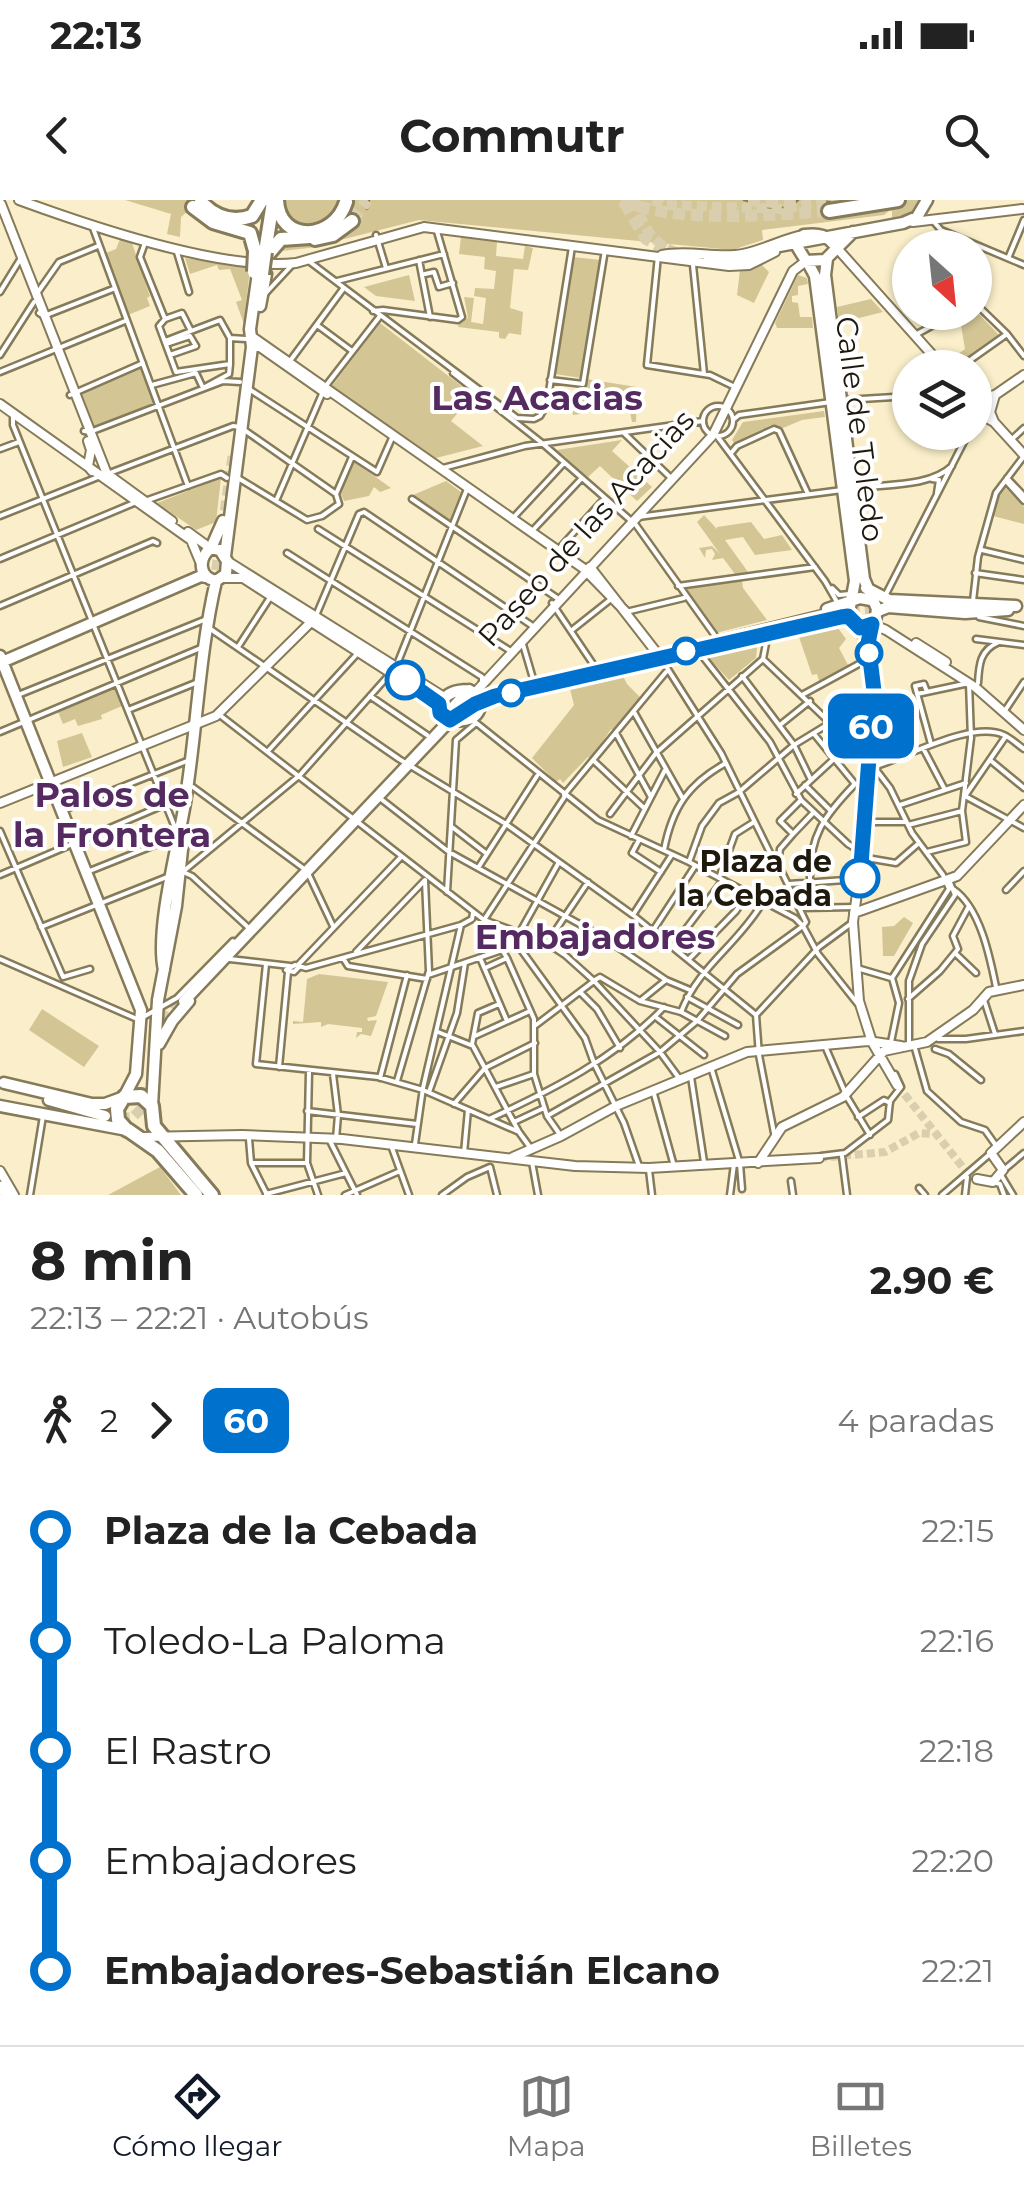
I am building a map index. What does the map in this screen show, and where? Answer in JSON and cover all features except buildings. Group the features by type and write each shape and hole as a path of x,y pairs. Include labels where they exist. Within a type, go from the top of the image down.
{"highway":[{"path":"197,204 216,215 238,220 252,216 264,200"},
{"path":"262,262 264,200"},
{"path":"262,262 275,200"},
{"path":"275,200 285,222 311,232 334,223 346,202"},
{"path":"830,211 898,200"},
{"path":"197,204 213,222 250,233 262,262"},
{"path":"262,262 286,238 331,231 350,219"},
{"path":"196,1195 172,1165 130,1132 117,1114 124,1097 141,1096 177,1155 212,1195"},
{"path":"130,1132 156,1123"}],"main road":[{"path":"796,250 828,259 857,230 914,219 936,221"},
{"path":"709,259 747,260 796,250 823,234 840,249"},
{"name":"Calle de Toledo","path":"796,250 815,276 836,401"},
{"name":"Calle de Toledo","path":"828,259 825,275 855,580 852,621"},
{"path":"251,340 262,298 262,262"},
{"path":"178,874 178,837 189,786 208,622 210,548 223,522 262,262"},
{"path":"2,1082 92,1104 124,1097 136,1074 142,1010 1,661 210,574 226,559 231,477"},
{"name":"Calle de Toledo","path":"847,489 867,588 878,612"},
{"path":"210,548 218,549 226,559"},
{"path":"461,720 442,700 452,692 534,682 794,624 836,610 867,588"},
{"path":"851,599 860,598 878,612 973,601 1018,608"},
{"path":"718,640 852,621 864,628 888,606 965,612 1018,608"},
{"path":"1018,608 931,606 1018,608"},
{"path":"479,691 658,654 836,610"},
{"path":"353,818 377,796 427,735 479,713 479,691"},
{"name":"Paseo de las Acacias","path":"461,720 479,691"},
{"path":"136,995 147,1005 158,999 179,1000 405,763 461,720"},
{"path":"166,804 180,798 189,786"},
{"path":"156,1123 158,999 178,874 184,806"},
{"path":"164,970 179,858"},
{"path":"156,1054 172,1020 228,959 236,944"},
{"path":"0,1103 105,1118 2,1082"},
{"path":"0,1103 130,1132"}],"street":[{"path":"19,200 176,247 262,262 296,263"},
{"path":"20,261 1,203 29,204"},
{"path":"936,221 1024,214 1008,256"},
{"path":"0,218 87,432 97,471"},
{"path":"936,221 1024,264"},
{"path":"93,224 188,486"},
{"path":"262,298 282,273 296,263 420,227 739,266 796,250"},
{"path":"374,312 386,316 395,312 458,320 462,317 436,228"},
{"path":"377,237 386,268"},
{"path":"146,239 140,257 165,320"},
{"path":"658,256 684,252 740,255 775,241 796,250"},
{"path":"471,387 517,418 540,416 547,404 572,245"},
{"path":"0,355 59,262 98,246"},
{"path":"176,247 189,292"},
{"path":"828,259 840,249 928,350"},
{"path":"550,380 583,384 606,250"},
{"name":"Paseo de las Acacias","path":"479,691 509,650 713,435 796,250"},
{"path":"335,282 444,254"},
{"path":"658,256 647,365 704,374 736,387"},
{"path":"262,262 308,258"},
{"path":"308,258 380,316"},
{"path":"420,260 430,317"},
{"path":"0,292 20,261"},
{"path":"692,262 704,374"},
{"path":"422,275 434,272 438,287 453,283"},
{"path":"41,315 114,288"},
{"path":"290,361 343,289"},
{"path":"276,501 324,389 380,312 632,519 718,640"},
{"path":"192,332 185,315 165,320 160,326 176,372 230,364"},
{"path":"992,319 1024,356"},
{"path":"166,343 220,320 230,338 229,374 203,388"},
{"path":"0,372 127,321"},
{"path":"317,325 352,352"},
{"path":"915,335 924,330"},
{"path":"984,350 1007,334"},
{"path":"166,343 190,336 194,340 196,346 170,355"},
{"path":"230,338 251,340 290,361 324,389"},
{"path":"251,340 586,569 658,654 697,715 802,908 806,920 803,926 725,987 680,1036 660,1052 547,1116"},
{"path":"71,392 143,363"},
{"path":"152,385 196,373 203,388"},
{"path":"992,399 1024,375"},
{"path":"87,432 223,381 243,384 377,472 392,436"},
{"path":"730,450 727,433 738,414 892,394"},
{"path":"0,402 97,471"},
{"path":"0,402 210,548"},
{"path":"703,421 708,410 726,409 733,420"},
{"path":"12,413 42,499 178,837 87,872"},
{"path":"973,601 975,574 996,493 1024,456 992,420"},
{"path":"442,468 542,443 703,421"},
{"path":"703,421 730,450 825,581 836,600 836,610"},
{"path":"0,516 97,471 237,427 336,494"},
{"path":"1010,440 1024,428"},
{"path":"730,450 774,429 780,431 808,494"},
{"path":"87,432 97,471"},
{"path":"623,432 670,478"},
{"path":"713,435 727,433"},
{"path":"0,449 20,441"},
{"path":"847,1195 842,1158 888,1120 890,1103 898,1087 872,1042 860,1006 857,968 854,914 874,691 868,640 878,612 960,450"},
{"path":"0,559 221,474 306,520 322,516 338,504 336,494 352,456"},
{"path":"455,478 458,463"},
{"path":"513,519 564,463"},
{"path":"632,519 930,478 942,476 952,466"},
{"path":"532,532 581,478"},
{"path":"930,478 939,480 936,498"},
{"path":"1006,480 1024,499"},
{"path":"41,928 178,874 300,776 393,669 468,488"},
{"path":"412,499 554,602 595,667"},
{"path":"558,550 604,499"},
{"path":"141,502 190,540 210,574 243,578 273,593"},
{"path":"216,716 314,619 359,514 365,512 533,626"},
{"path":"318,529 509,650"},
{"path":"0,606 157,543"},
{"path":"982,550 1024,560"},
{"path":"287,552 410,631 479,691"},
{"path":"226,559 442,700"},
{"path":"678,586 815,567"},
{"path":"975,574 1024,580"},
{"path":"825,581 851,599"},
{"path":"238,647 273,593"},
{"path":"572,630 612,596"},
{"path":"626,612 686,598"},
{"path":"878,612 889,626 974,683"},
{"path":"878,612 974,683 1024,727"},
{"path":"979,617 1024,626"},
{"path":"852,621 868,640"},
{"path":"16,696 208,622 266,668 588,882 756,1015 775,1135"},
{"name":"Paseo de las Acacias","path":"479,691 533,626"},
{"path":"610,814 656,753 763,659 768,633"},
{"path":"976,639 1024,645"},
{"path":"522,641 534,682"},
{"path":"926,852 966,842 962,810 974,683 980,658 999,642"},
{"path":"0,732 205,647"},
{"path":"696,648 779,757 800,800 848,844 862,855 896,862 919,842"},
{"path":"268,751 362,649"},
{"path":"802,695 870,658"},
{"path":"763,659 852,742 898,805 926,852 967,901 997,990"},
{"path":"484,920 564,795 668,670"},
{"path":"741,676 794,745 811,780"},
{"path":"128,710 201,681"},
{"path":"1006,710 1024,682"},
{"path":"931,744 917,694 974,683"},
{"path":"370,696 427,735"},
{"path":"780,725 810,701"},
{"path":"634,712 683,799"},
{"path":"0,804 222,716 484,920 565,955 660,1052 678,1083"},
{"path":"448,892 456,740 461,720 598,820 795,918 860,1006"},
{"path":"688,862 707,817 722,801 739,792 794,745 831,722"},
{"path":"814,733 855,784"},
{"path":"870,764 971,734 1002,733 1024,749"},
{"path":"616,734 651,797"},
{"path":"965,796 1006,736"},
{"path":"852,742 869,745"},
{"path":"796,794 852,742"},
{"path":"923,748 944,789"},
{"path":"62,811 191,759"},
{"path":"594,760 645,809"},
{"path":"990,760 1024,788"},
{"path":"664,850 686,791 726,763"},
{"path":"631,836 666,770"},
{"path":"478,868 539,774"},
{"path":"810,881 810,858 822,819 855,784 867,781"},
{"path":"898,805 966,783"},
{"path":"805,785 830,810"},
{"path":"189,786 305,869 332,926"},
{"path":"377,796 450,852 603,937 666,980 690,990"},
{"path":"965,796 1024,828"},
{"path":"793,834 780,820 800,800"},
{"path":"0,875 166,804"},
{"path":"1009,1195 985,1130 961,1122 927,1092 904,1045 892,978 950,885 1024,804"},
{"path":"864,822 906,824 962,810"},
{"path":"778,864 780,848 814,812"},
{"path":"672,946 721,879 735,834 754,822"},
{"path":"452,827 487,854"},
{"path":"0,831 63,977 90,969"},
{"path":"639,840 632,853 661,872"},
{"path":"633,915 672,854"},
{"path":"228,959 296,971 332,926 402,856"},
{"path":"342,957 347,966 428,977 502,950 514,940 559,862"},
{"path":"653,931 696,866"},
{"path":"1006,890 1024,871"},
{"path":"178,874 192,876 249,929"},
{"path":"396,1082 428,977 426,878"},
{"path":"355,954 426,878"},
{"path":"789,884 860,879"},
{"path":"547,944 588,882"},
{"path":"802,908 854,914 950,885"},
{"path":"904,1045 908,981 922,944 954,897 950,885"},
{"path":"689,959 747,895"},
{"path":"681,1012 704,971 744,932 762,904"},
{"path":"908,999 958,949 953,936 968,906"},
{"path":"298,966 461,925 472,919 473,912"},
{"path":"756,1015 854,914"},
{"path":"484,920 507,958 536,1024 534,1074 547,1116 561,1136"},
{"path":"415,1147 461,925"},
{"path":"514,940 585,1038 644,1168 652,1195"},
{"path":"955,953 976,973"},
{"path":"480,958 507,1021"},
{"path":"485,968 507,958"},
{"path":"0,959 131,1015 140,1024 158,999"},
{"path":"426,1091 450,1036 465,963"},
{"path":"266,964 256,1064 396,1082 519,1132"},
{"path":"857,968 892,978"},
{"path":"278,1068 288,970"},
{"path":"380,1078 407,976"},
{"path":"536,1024 600,977 640,1001 681,1012 725,1036"},
{"path":"640,1001 666,980"},
{"path":"943,1035 983,998 997,990 1024,985"},
{"path":"580,992 597,1008 620,1048"},
{"path":"687,998 738,1024"},
{"path":"983,998 995,1034"},
{"path":"472,1044 478,1013 500,1004"},
{"path":"489,1119 620,1048 664,1008"},
{"path":"475,1036 531,1010"},
{"path":"656,1017 704,1055"},
{"path":"763,1163 775,1135 784,1125 846,1095 879,1056 943,1035 966,1039 1024,1030"},
{"path":"438,1032 472,1044 532,1150"},
{"path":"464,1153 515,1156 616,1106 691,1078 732,1057 759,1050 872,1042 904,1045"},
{"path":"454,1104 485,1068 535,1043"},
{"path":"824,1044 846,1095 870,1135"},
{"path":"936,1049 949,1054 981,1080"},
{"path":"711,1067 742,1188"},
{"path":"309,1070 307,1163 318,1195"},
{"path":"333,1073 338,1114 332,1139 356,1193"},
{"path":"496,1087 534,1074"},
{"path":"691,1078 705,1165"},
{"path":"654,1092 674,1166"},
{"path":"858,1116 884,1100 890,1103"},
{"path":"514,1122 544,1108"},
{"path":"464,1153 468,1110"},
{"path":"308,1111 418,1124"},
{"path":"30,1195 43,1115"},
{"path":"966,1195 972,1178 994,1150 1020,1133 1024,1122"},
{"path":"130,1132 156,1123 245,1136"},
{"path":"156,1123 180,1136 332,1139 532,1162 644,1168 734,1166 846,1153"},
{"path":"177,1155 175,1143 180,1136"},
{"path":"245,1136 251,1163 267,1194 346,1173"},
{"path":"392,1144 409,1195"},
{"path":"992,1182 1024,1153"},
{"path":"792,1160 820,1158"},
{"path":"1017,1159 1024,1166"},
{"path":"532,1162 538,1195"},
{"path":"251,1163 307,1163"},
{"path":"730,1193 734,1166"},
{"path":"442,1195 490,1167 497,1195"},
{"path":"0,1170 9,1195"},
{"path":"345,1195 400,1171"},
{"path":"942,1195 972,1178 1000,1184 1009,1195"},
{"path":"791,1181 793,1195"},
{"path":"0,1183 9,1195"},
{"path":"452,1187 454,1195"},
{"path":"919,1188 925,1195"}],"shaded area":[{"path":"125,200 201,200 181,217 180,237 167,234 171,214"},
{"path":"280,200 923,200 914,215 892,221 889,211 884,215 762,230 763,240 732,250 419,220 309,248 272,252 278,245 353,222 347,216 319,229 290,223"},
{"path":"461,237 497,242 496,256 523,259 525,246 514,243 533,248 528,270 514,269 510,308 523,312 521,335 509,333 505,339 499,338 499,332 458,327 468,318 464,297 474,298 471,322 483,324 486,298 474,296 475,288 494,289 496,271 484,269 485,257 459,254"},
{"path":"120,239 131,240 150,296 150,306 128,315 106,253 116,249"},
{"path":"573,257 601,260 581,378 555,374"},
{"path":"185,258 250,268 244,324 236,302 242,300 230,269 219,270 217,265 190,274"},
{"path":"761,264 769,272 754,303 737,295 740,270"},
{"path":"409,275 415,301 376,296 364,287"},
{"path":"798,275 807,278 808,284 798,286 798,295 792,296 792,302 798,303 800,317 812,317 813,328 777,328 775,323"},
{"path":"871,299 883,312 839,323 837,307"},
{"path":"380,323 473,395 451,421 483,446 436,458 332,386"},
{"path":"992,328 999,335 977,350 965,349 962,330"},
{"path":"143,363 158,405 90,432 73,390"},
{"path":"586,379 637,387 636,422 632,422 629,407 573,415 571,407"},
{"path":"824,411 825,417 783,428 771,425 734,443 732,440 743,422"},
{"path":"622,440 612,451 652,487 637,501 600,466 588,477 557,450"},
{"path":"352,460 391,488 380,492 374,487 369,496 344,501 341,494"},
{"path":"221,478 216,522 196,530 157,503"},
{"path":"446,481 461,492 450,520 413,495"},
{"path":"1005,487 1024,507 1024,524 993,516"},
{"path":"704,515 717,529 751,522 764,539 782,535 792,550 755,555 743,537 725,540 748,572 735,574 723,558 712,560 712,549 706,550 705,558 699,548 712,546 720,554 697,522"},
{"path":"742,581 767,620 716,633 686,589"},
{"path":"838,628 846,639 839,648 848,665 819,681 817,674 812,675 799,637"},
{"path":"758,639 756,658 729,680 707,656 708,650"},
{"path":"621,672 641,698 614,731 611,729 591,759 588,757 563,783 560,779 556,782 532,758 574,705 569,685"},
{"path":"115,688 122,706 101,715 102,719 78,726 75,719 63,724 58,712"},
{"path":"82,733 92,757 63,767 57,741"},
{"path":"904,917 913,923 894,956 883,956 882,927 894,926"},
{"path":"319,974 388,982 376,1016 367,1018 377,1020 371,1036 361,1034 356,1038 362,1028 328,1024 321,1027 321,1022 293,1024 303,1022 307,979"},
{"path":"42,1009 99,1046 84,1067 29,1030"},
{"path":"160,1167 181,1195 108,1195"}],"waterway":[{"path":"367,209 369,200"},
{"path":"744,200 779,208 798,200"},
{"path":"821,201 841,204"}],"tunnel":[{"path":"352,221 367,200"},
{"path":"621,200 643,208 695,215 829,211"},
{"path":"634,200 650,233 662,245 679,253"},
{"path":"653,200 663,205 783,209 833,200"},
{"path":"748,200 801,200"},
{"path":"624,202 646,239 665,249"},
{"path":"214,585 233,453"},
{"path":"835,613 885,609"},
{"path":"158,1035 165,1018 181,998"},
{"path":"897,1085 969,1175 977,1179"},
{"path":"105,1120 133,1117 151,1099"},
{"path":"819,1158 885,1152 919,1133 934,1134"},
{"path":"736,1171 739,1155"}],"bus line":[{"name":"60","path":"405,680 430,695 439,704 440,713 450,720 454,714 495,696 707,646 848,616 860,628 872,624 868,643 874,691 860,878"}],"place":[{"name":"Plaza de la Cebada","path":"860,878"}],"district":[{"name":"Las Acacias","path":"537,397"},
{"name":"Palos de la Frontera","path":"112,814"},
{"name":"Embajadores","path":"595,936"}]}
